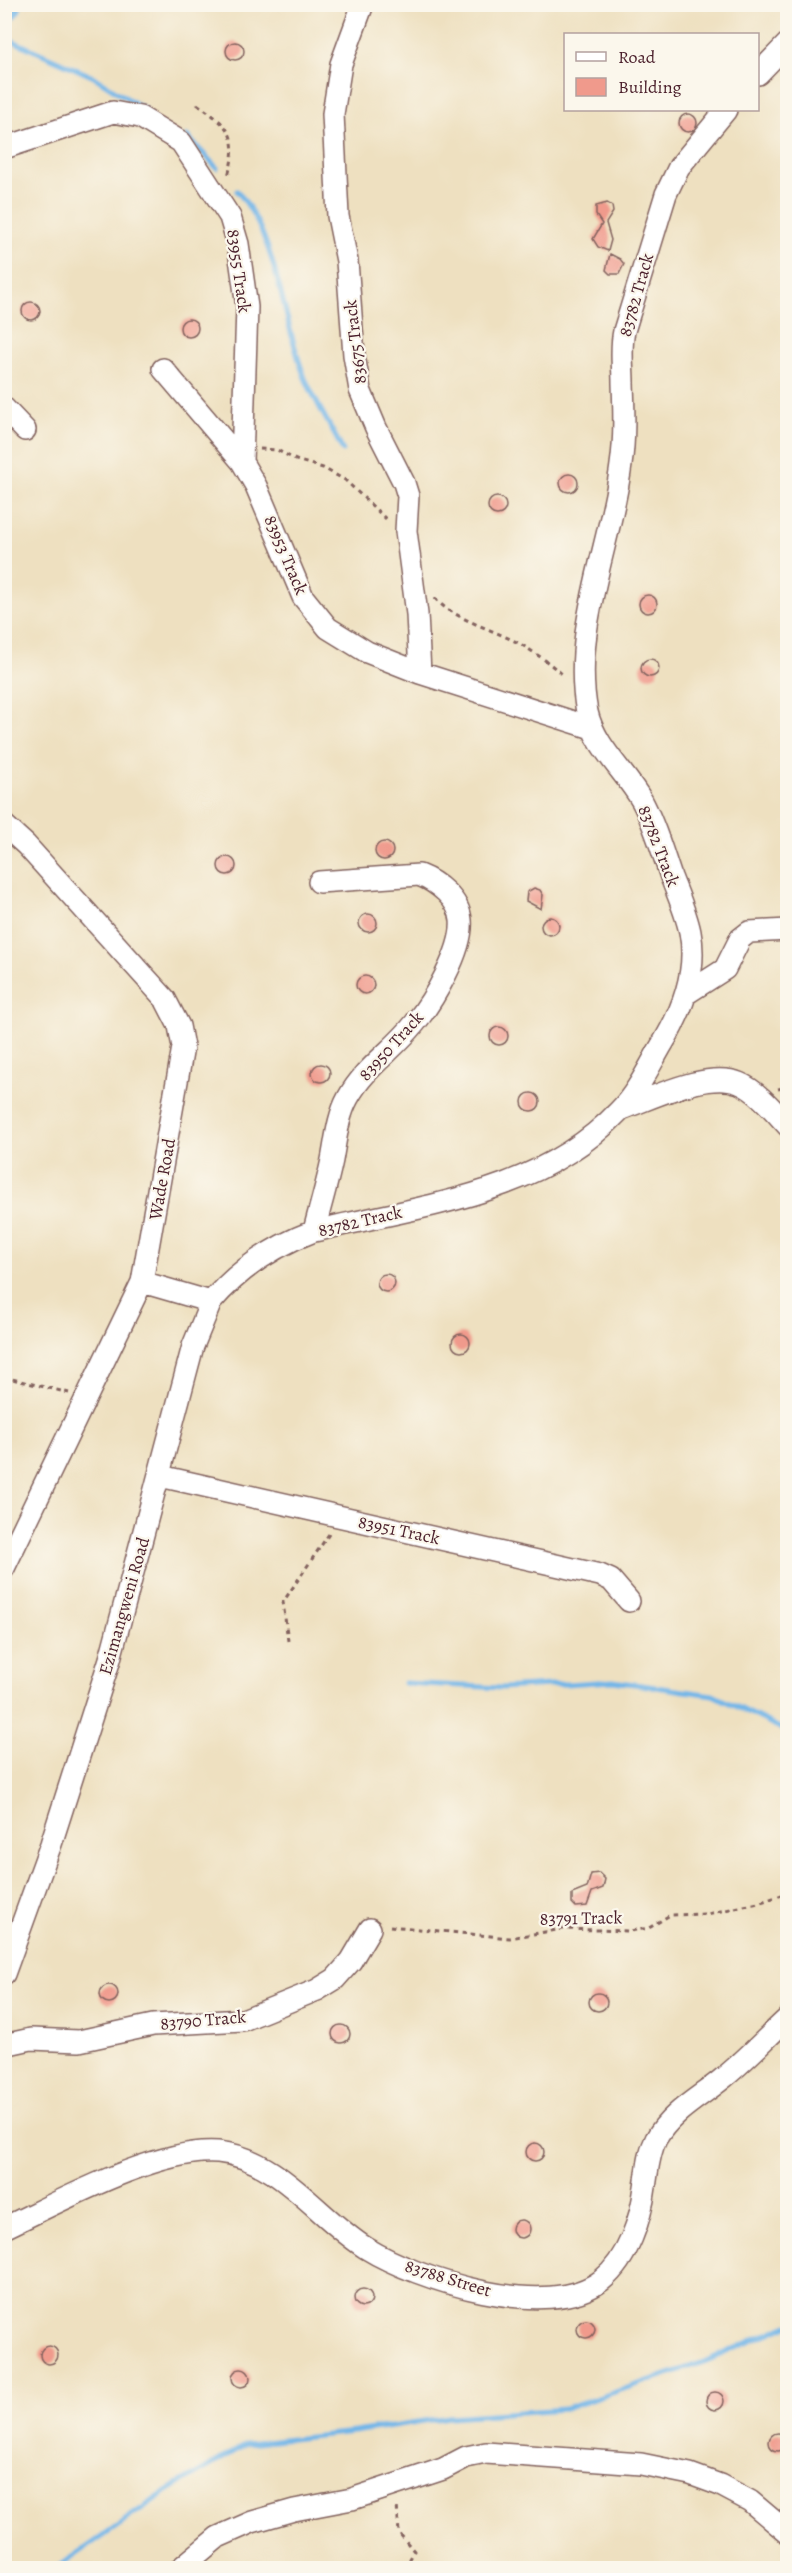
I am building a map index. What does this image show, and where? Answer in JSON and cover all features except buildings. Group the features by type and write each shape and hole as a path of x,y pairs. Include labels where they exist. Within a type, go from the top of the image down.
{"street":[{"name":"83675 Track","path":"363,4 341,64 333,114 338,216 347,261 354,355 360,390 408,496 406,531 417,614 420,673"},
{"path":"759,73 788,43"},
{"name":"83782 Track","path":"211,1302 242,1270 294,1239 314,1231 465,1197 504,1184 554,1162 582,1144 621,1109 669,1035 686,994 692,953 690,932 654,826 641,799 592,728 585,695 584,651 604,540 621,466 624,423 621,347 624,331 666,194 679,167 725,111"},
{"name":"83955 Track","path":"4,148 113,112 140,117 181,142 230,217 238,244 247,307 242,462"},
{"name":"83953 Track","path":"163,369 242,462 256,486 285,557 312,611 328,628 367,652 420,673 592,728"},
{"path":"4,408 25,430"},
{"name":"Wade Road","path":"4,825 165,999 179,1026 183,1047 142,1282 4,1568"},
{"name":"83950 Track","path":"314,1231 347,1100 364,1074 414,1025 429,1004 448,969 459,939 462,919 455,903 444,890 432,880 419,875 319,882"},
{"path":"686,994 725,969 740,939 749,932 760,929 788,930"},
{"path":"621,1109 694,1082 723,1079 747,1086 788,1126"},
{"path":"142,1282 211,1302"},
{"name":"Ezimangweni Road","path":"4,1974 51,1844 110,1659 193,1346 211,1302"},
{"name":"83951 Track","path":"160,1476 600,1575 610,1580 629,1600"},
{"name":"83790 Track","path":"4,2045 31,2039 79,2041 153,2025 243,2020 317,1990 335,1979 351,1961 370,1929"},
{"name":"83788 Street","path":"4,2228 176,2154 219,2152 236,2156 263,2168 368,2249 422,2274 465,2287 510,2296 546,2300 578,2294 602,2280 617,2264 630,2240 643,2201 647,2162 656,2139 666,2125 680,2110 723,2079 788,2018"},
{"path":"181,2568 218,2537 252,2522 294,2510 352,2499 443,2469 466,2457 486,2453 508,2452 641,2464 690,2474 720,2485 750,2501 788,2534"}],"path":[{"path":"197,104 226,124 231,136 231,164 223,190 224,207"},
{"path":"4,1377 88,1397"},
{"path":"288,1641 283,1602 340,1517"},
{"name":"83791 Track","path":"370,1929 387,1926 407,1927 510,1938 562,1929 630,1931 649,1928 670,1915 707,1914 758,1903 788,1893"},
{"path":"393,2568 411,2559 414,2551 399,2533 397,2505 401,2482"}],"waterway":[{"path":"4,37 94,77 144,109"},
{"path":"187,136 217,168"},
{"path":"237,191 251,210 262,232 305,378 343,451"},
{"path":"404,1683 502,1688 613,1681 713,1695 788,1732"},
{"path":"56,2568 167,2491 247,2444 354,2432 449,2417 565,2409 704,2362 788,2325"}]}
